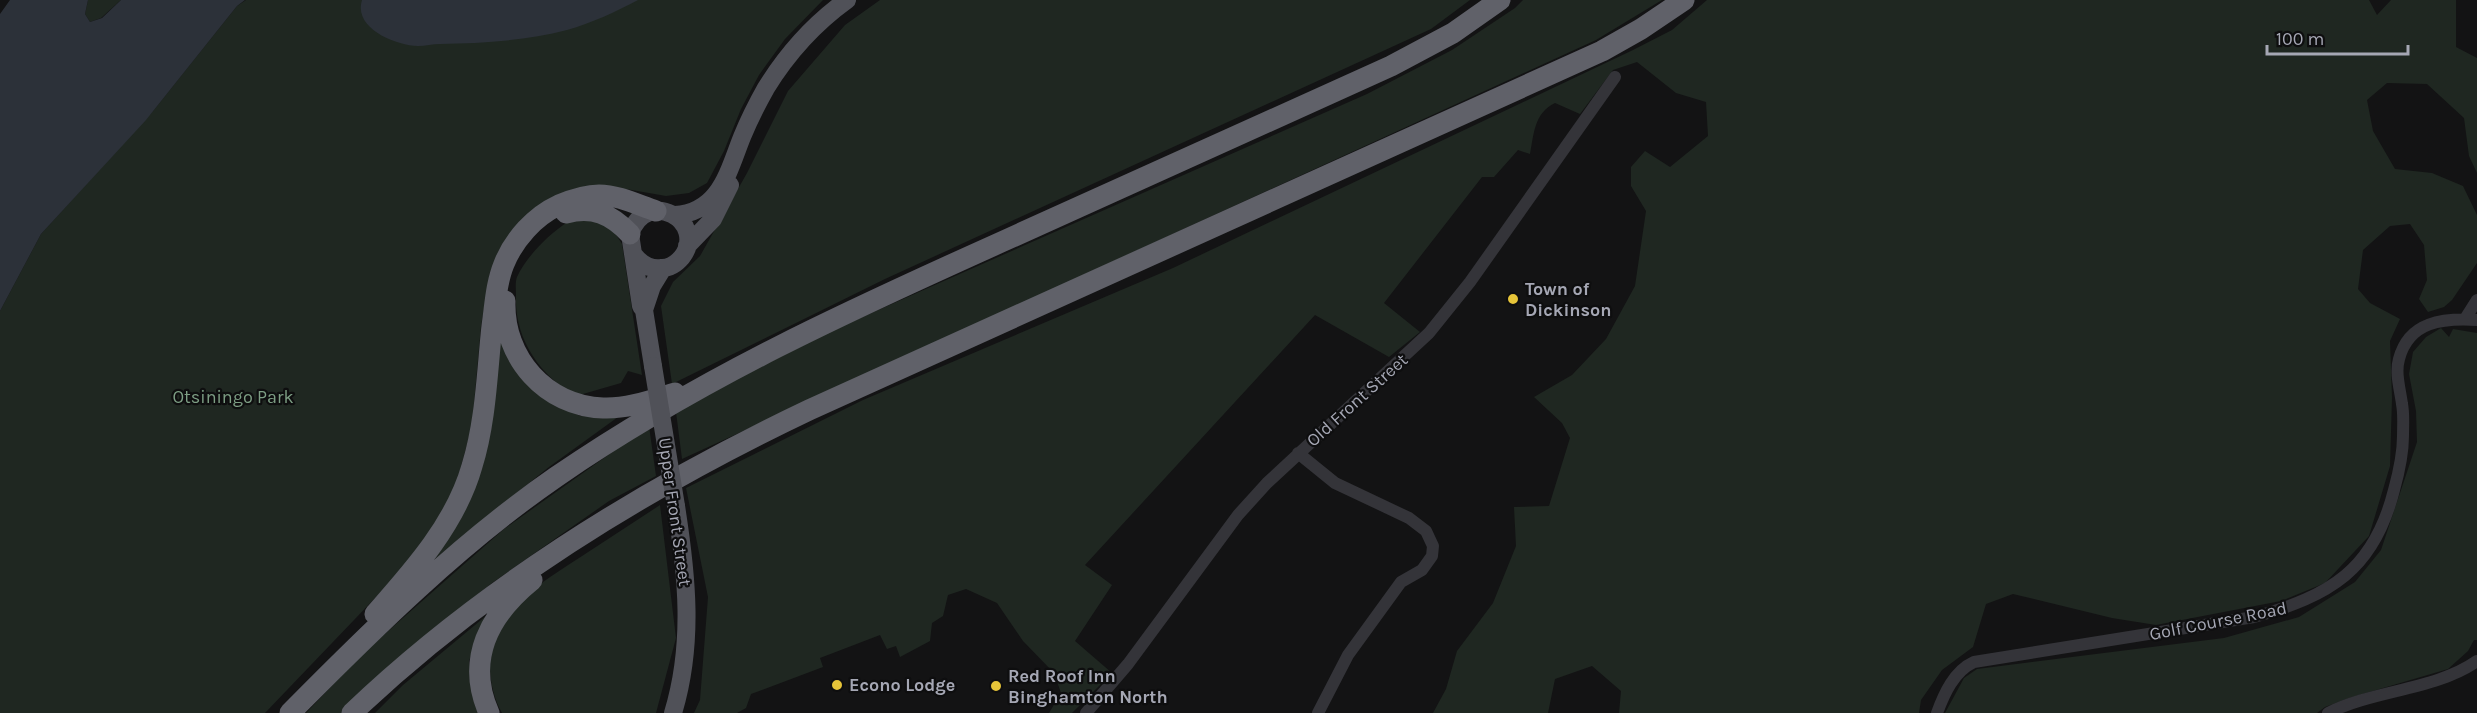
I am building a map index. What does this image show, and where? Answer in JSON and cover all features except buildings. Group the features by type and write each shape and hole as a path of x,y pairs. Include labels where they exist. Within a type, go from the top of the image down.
{"highway":[{"path":"296,708 414,593 489,528 556,477 704,384 837,316 1391,66 1453,33 1500,0"},
{"path":"352,713 442,633 499,589 582,534 670,481 777,425 1602,51 1650,24 1684,0"},
{"path":"296,708 436,540 461,497 472,466 481,423 497,289 503,266 511,249 542,215 570,200 604,195 665,213"},
{"path":"630,234 609,216 583,210 562,214 543,227 518,257 508,280 506,327 517,355 525,368 546,389 561,398 589,407 619,408 704,384"},
{"path":"489,713 480,677 480,658 484,640 492,624 521,589 582,534"}],"main road":[{"name":"Upper Front Street","path":"673,713 682,679 687,623 686,572 630,234 641,217 689,212 704,205 716,194 729,175 749,121 767,87 807,36 847,0"},
{"name":"Upper Front Street","path":"644,310 652,286 663,268 678,261 687,246 705,228 719,208 731,182 729,175"},
{"path":"665,213 686,228 687,246"},
{"path":"634,255 646,266 663,268"}],"street":[{"name":"Old Front Street","path":"1086,713 1128,664 1238,515 1298,453 1429,333 1470,282 1615,77"},
{"path":"2471,320 2477,300"},
{"name":"Golf Course Road","path":"1937,713 1944,695 1956,677 1967,665 1974,662 2254,617 2296,606 2321,594 2367,554 2387,519 2401,463 2403,406 2398,360 2404,345 2414,332 2424,325 2471,320"},
{"path":"1298,453 1335,483 1409,518 1426,531 1433,546 1432,556 1422,570 1401,582 1348,655 1318,713"},
{"path":"2328,713 2361,700 2445,677 2477,661"}],"green space":[{"path":"88,0 121,0 101,18 90,22 85,14"},
{"name":"Otsiningo Park","path":"246,0 823,0 785,39 759,75 707,183 689,193 666,196 626,189 560,196 505,243 490,272 481,326 472,426 456,485 421,550 265,713 0,713 0,311 41,234 153,111 237,6"},
{"path":"880,0 1470,0 1431,29 885,279 672,384 661,306 673,282 700,256 747,173 788,91 845,25"},
{"path":"1523,0 1662,0 1596,40 682,459 676,412 799,345 1367,94 1452,50 1515,8"},
{"path":"1707,0 2369,0 2377,15 2391,0 2456,0 2456,47 2477,58 2477,173 2469,156 2464,118 2427,84 2387,83 2367,100 2373,131 2395,169 2432,173 2463,186 2477,215 2477,263 2452,300 2444,307 2428,312 2419,299 2427,280 2424,245 2410,224 2390,226 2363,250 2358,289 2370,303 2400,319 2390,341 2392,398 2390,466 2369,536 2325,583 2281,601 2156,625 2112,618 2013,594 1986,604 1973,647 1942,670 1921,700 1919,713 1619,713 1621,691 1592,666 1555,679 1548,713 1433,713 1446,689 1457,651 1493,603 1516,546 1514,507 1549,506 1570,438 1562,423 1534,397 1572,375 1606,339 1635,286 1646,211 1631,186 1631,167 1645,151 1670,167 1708,136 1706,102 1676,93 1637,62 1613,70 1580,114 1555,103 1548,107 1536,125 1530,154 1518,150 1494,177 1482,177 1384,303 1420,332 1389,357 1315,315 1085,565 1112,585 1075,641 1112,673 1072,713 1049,713 1061,693 1054,673 1023,641 997,603 966,589 948,595 943,616 932,623 930,641 900,657 896,646 887,649 880,635 820,658 823,667 751,694 746,708 737,713 694,713 700,700 708,597 686,488 863,400 1173,268 1633,50 1672,30"},
{"path":"593,215 610,225 622,244 642,375 628,371 621,383 576,396 551,377 531,354 519,326 516,311 516,281 526,262 538,247 559,228 569,222"},
{"path":"500,325 541,394 580,416 618,417 549,467 425,567 471,496"},
{"path":"2441,328 2449,337 2453,329 2477,333 2477,640 2474,640 2468,651 2448,669 2349,698 2325,707 2317,713 1945,713 1964,678 1977,669 2224,638 2299,617 2355,582 2381,550 2417,442 2416,411 2409,374 2413,352 2426,337"},
{"path":"649,426 656,476 609,501 492,583 407,651 343,713 306,713 362,654 504,529"},
{"path":"660,505 676,638 656,713 502,713 493,690 490,665 494,639 505,617 540,584"},
{"path":"487,615 469,661 479,713 375,713 403,685"}],"shaded area":[{"path":"10,0 88,0 85,14 90,22 102,18 121,0 245,0 237,6 146,120 41,234 0,311 0,14"},
{"path":"362,0 638,0 594,21 551,34 504,41 418,46 398,42 370,27 361,10"}],"place":[{"name":"Town of Dickinson","path":"1513,299"},
{"name":"Econo Lodge","path":"837,685"},
{"name":"Red Roof Inn Binghamton North","path":"996,686"}]}
